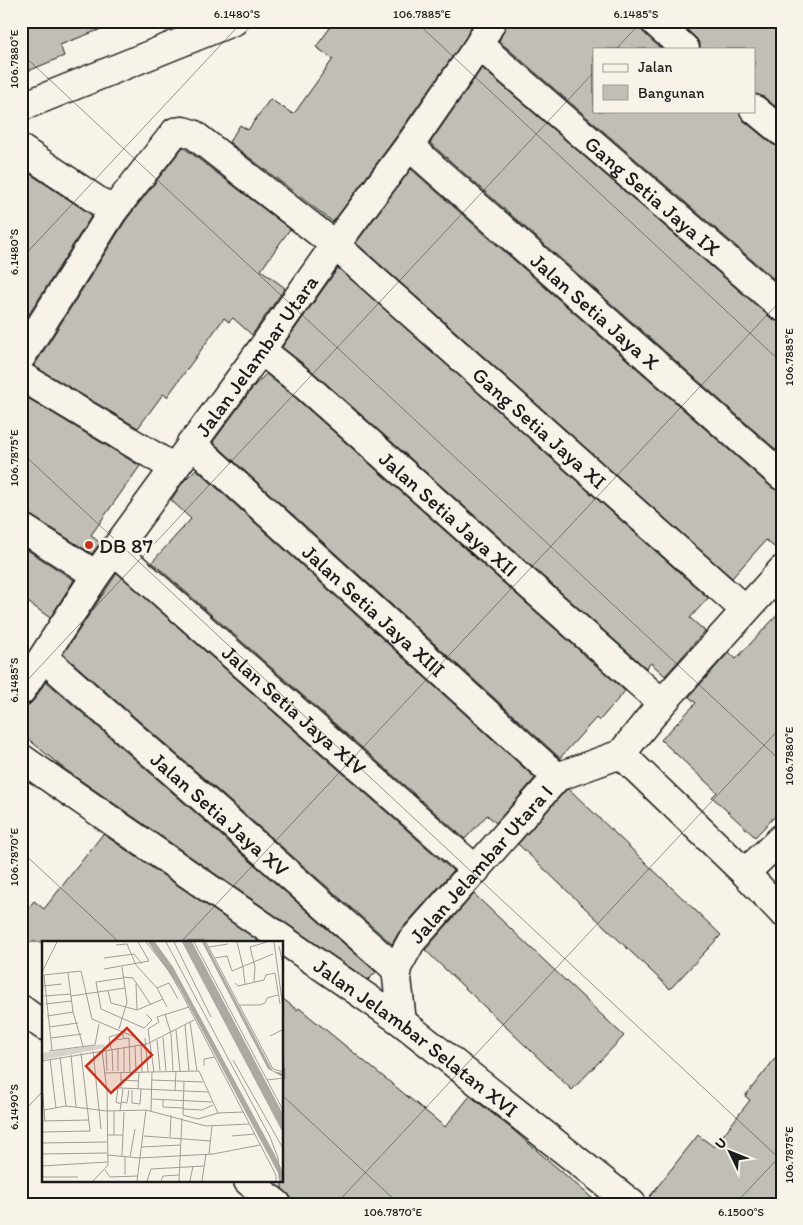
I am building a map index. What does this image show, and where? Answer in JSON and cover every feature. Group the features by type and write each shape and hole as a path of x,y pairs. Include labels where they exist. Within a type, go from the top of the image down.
{"street":[{"path":"21,107 234,21"},
{"name":"Jalan Jelambar Utara","path":"21,691 96,575 334,245 409,146 479,45 492,21"},
{"path":"654,21 684,48"},
{"name":"Gang Setia Jaya IX","path":"479,45 782,308"},
{"path":"756,111 782,132"},
{"name":"Gang Setia Jaya XI","path":"113,211 175,132 183,131 193,134 334,245 745,610"},
{"name":"Jalan Setia Jaya X","path":"409,146 782,476"},
{"path":"21,148 113,211 21,357"},
{"name":"Jalan Setia Jaya XII","path":"260,350 301,382 662,703"},
{"path":"21,376 174,468"},
{"name":"Jalan Setia Jaya XIII","path":"191,443 557,778"},
{"path":"21,527 96,575"},
{"name":"Jalan Setia Jaya XIV","path":"114,550 476,870"},
{"path":"782,570 662,703 621,754 745,873 782,912"},
{"name":"Jalan Setia Jaya XV","path":"44,658 396,969"},
{"name":"Jalan Jelambar Utara I","path":"396,969 411,942 557,778 621,754"},
{"name":"Jalan Jelambar Selatan XVI","path":"21,758 402,1022 632,1204"},
{"path":"745,873 782,838"},
{"path":"396,969 402,1022"},
{"path":"21,1009 42,1025"},
{"path":"249,1182 277,1204"}],"building":[{"path":"21,21 116,21 117,23 60,45 64,56 21,74"},
{"path":"335,21 474,21 466,37 396,137 333,222 229,142 240,125 248,130 270,99 293,114 296,111 333,59 316,47"},
{"path":"508,21 639,21 639,26 643,32 660,48 593,48 593,112 740,112 744,121 772,144 782,147 782,286 499,41"},
{"path":"678,21 782,21 782,112 764,97 756,95 756,48 700,48 696,38"},
{"path":"482,68 772,319 782,322 782,455 430,143"},
{"path":"183,147 290,229 261,270 285,288 252,335 233,318 229,322 224,318 167,397 163,394 138,428 34,366 126,220"},
{"path":"21,168 92,215 21,327"},
{"path":"411,169 772,488 782,491 782,554 766,540 732,578 356,243"},
{"path":"338,268 708,598 690,618 705,631 665,676 651,663 646,668 311,370 282,347"},
{"path":"266,374 291,394 625,691 599,721 596,718 560,758 213,442 254,386"},
{"path":"21,394 140,466 91,535 100,543 92,554 29,514 21,511"},
{"path":"196,469 535,778 496,823 487,815 465,839 152,562 191,519 171,500 183,482"},
{"path":"21,546 74,580 50,618 21,597"},
{"path":"117,573 453,871 399,932 392,944 63,654"},
{"path":"782,610 782,809 755,837 712,797 717,792 661,740 696,703 689,697 729,652 736,659"},
{"path":"46,681 376,972 368,980 63,768 21,733 21,707 29,705 34,700"},
{"path":"569,789 721,935 670,989 518,844 566,790"},
{"path":"103,834 259,941 21,942 21,917 34,901 44,909"},
{"path":"474,894 624,1036 572,1090 425,950"},
{"path":"284,1000 297,1010 299,1008 445,1127 470,1096 512,1129 599,1204 292,1204 291,1198 282,1188 282,1182 284,1182"},
{"path":"782,1050 782,1204 647,1204 647,1200 698,1135 714,1147 750,1100 745,1096"}],"place":[{"name":"DB 87","path":"89,545"}]}
